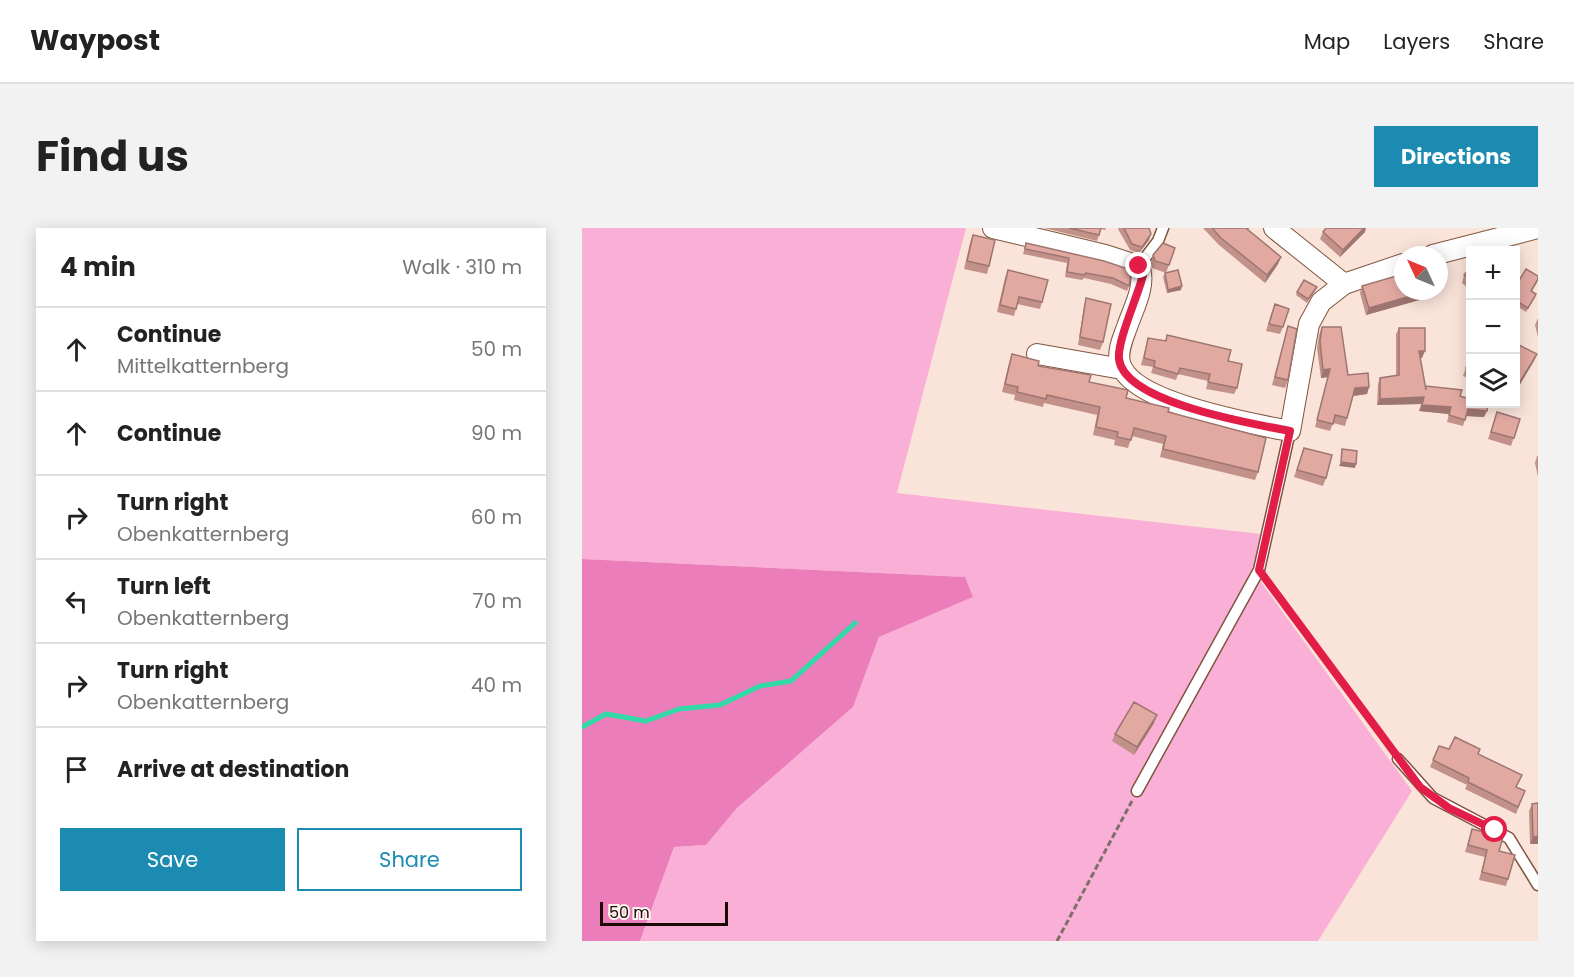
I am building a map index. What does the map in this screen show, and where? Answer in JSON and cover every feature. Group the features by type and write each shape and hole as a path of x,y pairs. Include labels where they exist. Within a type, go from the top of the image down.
{"street":[{"path":"993,228 1105,255 1139,266 1143,275 1121,346 1119,361 1122,369 1142,387 1191,408 1290,431 1309,324 1321,302 1344,284 1394,267"},
{"path":"1274,228 1344,284"},
{"path":"1448,251 1538,228"},
{"path":"1037,354 1122,369"}],"lane":[{"path":"1139,266 1158,241 1163,228"},
{"path":"1137,791 1259,570 1290,431"},
{"path":"1398,759 1420,787 1433,798 1509,838 1538,885"}],"path":[{"path":"1259,570 1398,759"},
{"path":"1057,941 1137,791"}],"shaded area":[{"path":"582,228 966,228 897,493 1261,534 1253,571 1412,791 1318,941 640,941 674,847 706,845 737,808 853,707 879,637 973,597 964,577 582,559"},
{"path":"582,559 965,577 973,597 879,637 853,707 737,808 706,845 674,847 640,941 582,941"}],"building":[{"path":"1069,228 1101,228 1099,235"},
{"path":"1124,228 1149,228 1151,234 1142,247 1132,244"},
{"path":"1212,228 1248,228 1281,257 1267,275"},
{"path":"1326,228 1364,228 1343,250 1323,232"},
{"path":"973,235 995,240 989,266 967,261"},
{"path":"1026,243 1104,261 1131,270 1129,286 1113,278 1067,272 1069,258 1025,249"},
{"path":"1163,243 1175,248 1169,265 1155,261 1153,255"},
{"path":"1526,269 1538,276 1531,291 1536,294 1528,308 1520,303 1520,279"},
{"path":"1008,270 1048,280 1042,302 1019,297 1016,309 1000,305"},
{"path":"1178,270 1182,286 1168,290 1165,273"},
{"path":"1394,277 1394,300 1397,300 1369,308 1362,286"},
{"path":"1304,280 1317,287 1308,299 1297,292"},
{"path":"1086,298 1111,304 1103,342 1080,337"},
{"path":"1275,304 1289,309 1283,327 1269,324"},
{"path":"1288,326 1297,329 1288,380 1275,377"},
{"path":"1322,327 1341,327 1348,375 1368,373 1369,387 1355,388 1347,418 1335,415 1333,424 1317,420 1330,369 1323,370 1320,341"},
{"path":"1399,328 1425,328 1425,351 1419,351 1426,390 1426,386 1462,390 1460,396 1466,398 1466,408 1487,408 1487,411 1468,409 1465,420 1449,415 1451,407 1422,405 1424,397 1380,399 1380,378 1399,375"},
{"path":"1167,335 1231,350 1228,361 1242,364 1237,388 1208,382 1210,374 1180,368 1178,374 1154,367 1155,361 1144,358 1148,338 1166,341"},
{"path":"1520,346 1537,354 1520,382"},
{"path":"1012,354 1039,361 1038,366 1091,375 1089,382 1128,390 1126,398 1169,408 1168,412 1266,438 1258,472 1163,449 1166,436 1134,428 1131,440 1117,437 1118,432 1096,427 1100,407 1047,395 1046,399 1017,392 1018,387 1005,384"},
{"path":"1497,412 1520,419 1514,438 1491,432"},
{"path":"1304,448 1332,455 1326,478 1297,470"},
{"path":"1342,449 1357,451 1356,464 1341,462"},
{"path":"1134,702 1157,715 1137,747 1115,734"},
{"path":"1455,737 1480,749 1478,754 1522,775 1516,787 1525,791 1518,807 1468,782 1469,778 1433,760 1439,746 1449,749"},
{"path":"1538,803 1538,836 1533,837 1532,804"},
{"path":"1472,829 1503,837 1499,851 1515,855 1508,879 1482,872 1487,850 1468,845"}],"waterway":[{"path":"582,727 606,714 646,721 679,709 720,705 760,686 791,681 855,623"}],"route":[{"path":"1139,266 1143,275 1140,289 1119,353 1122,369 1142,387 1191,408 1290,431 1259,570 1425,793 1449,808 1495,830"}]}
